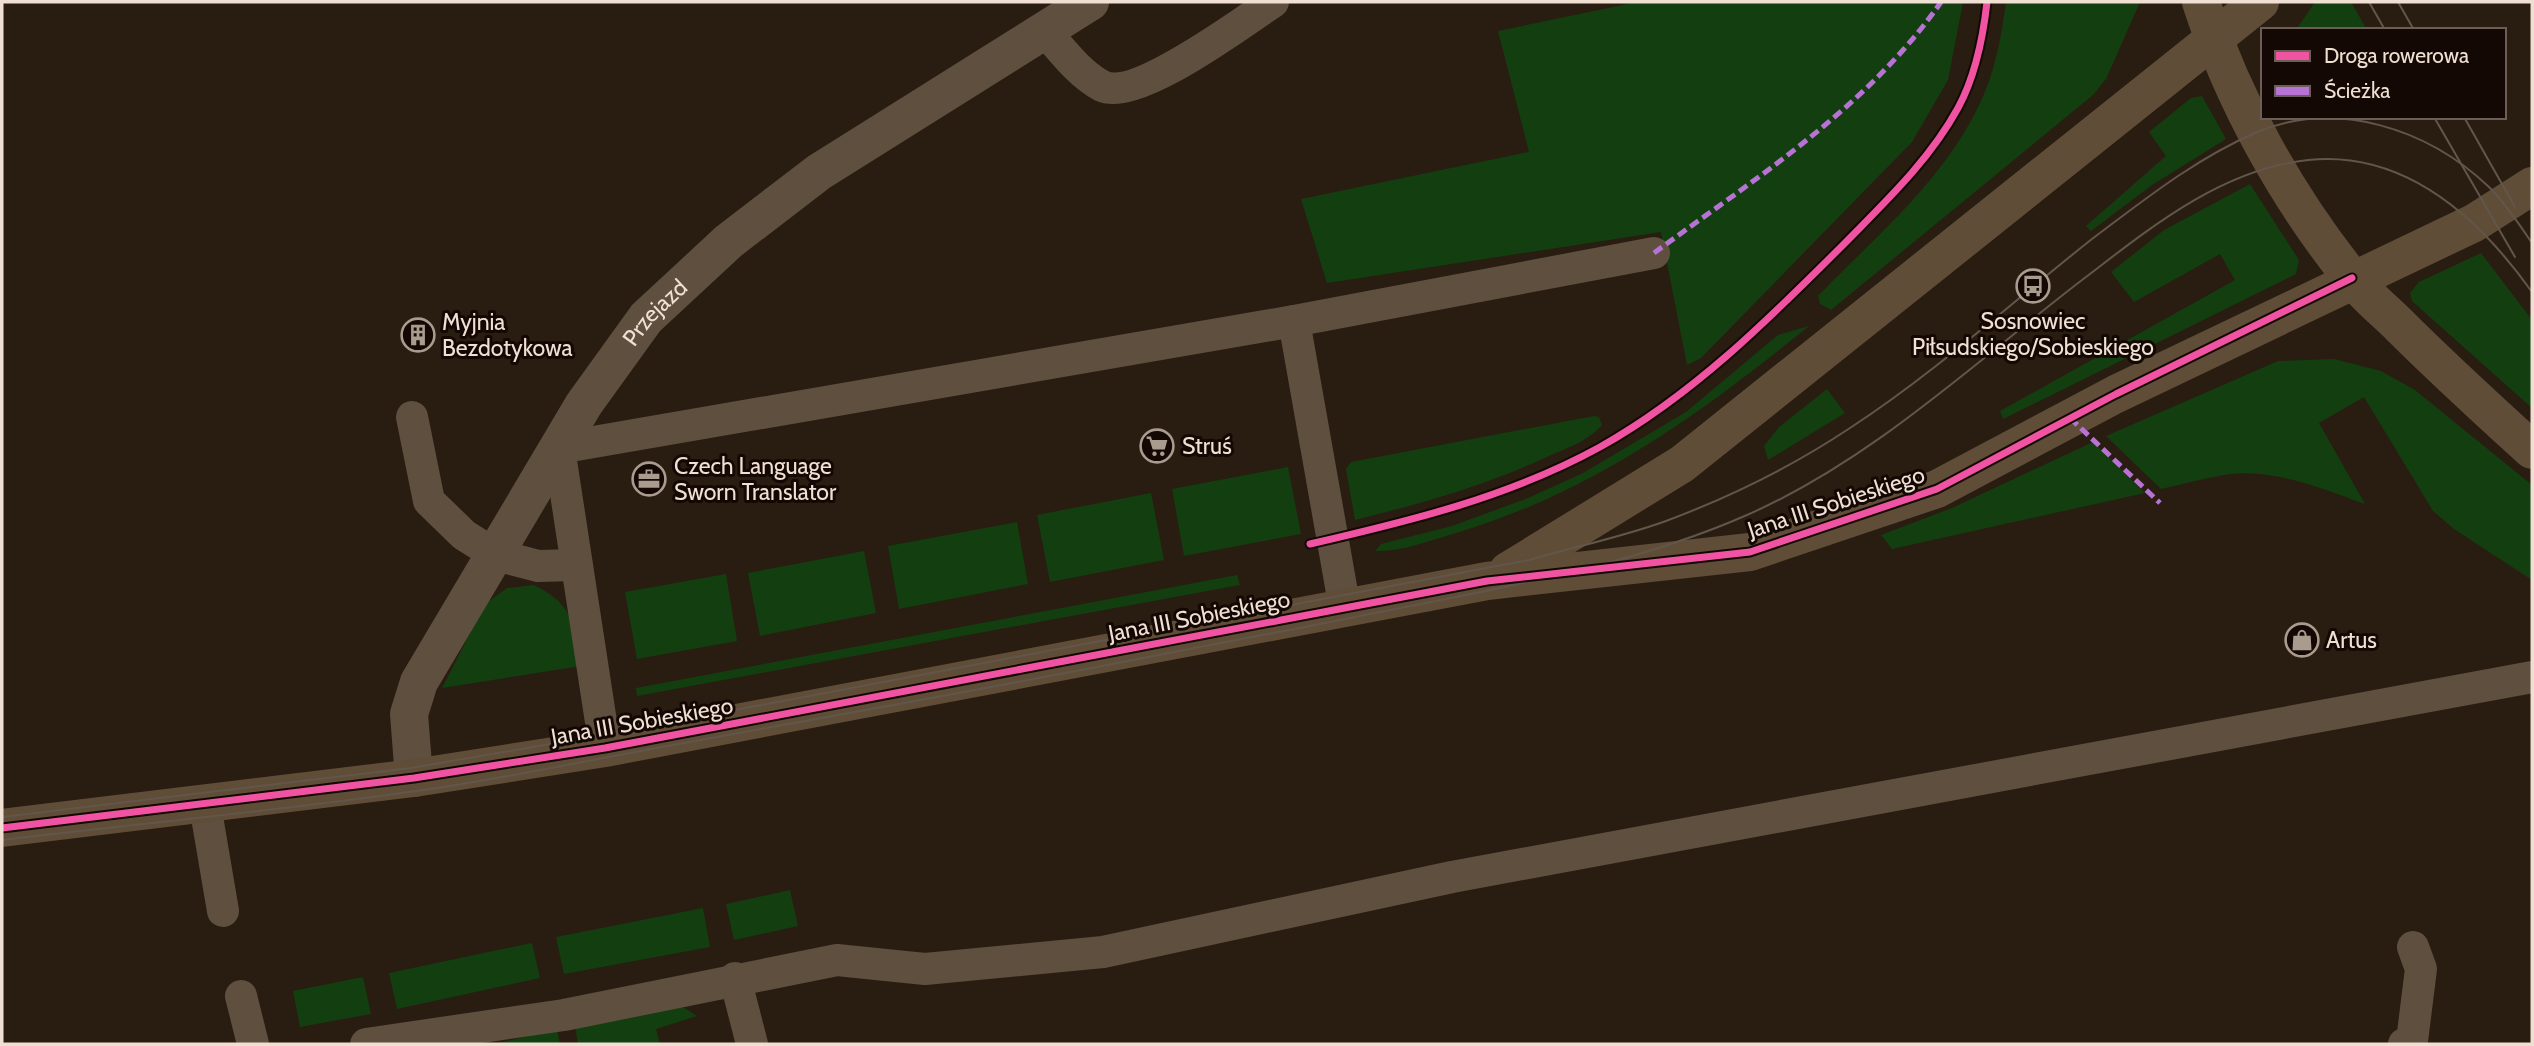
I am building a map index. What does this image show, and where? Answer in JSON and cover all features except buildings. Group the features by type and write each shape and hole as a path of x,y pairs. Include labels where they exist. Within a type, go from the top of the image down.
{"street":[{"name":"Przejazd","path":"414,778 409,714 419,682 584,404 646,318 729,241 819,172 1090,2"},
{"path":"2201,2 2214,41 2288,189 2352,278 2446,372 2532,450"},
{"name":"Jana III Sobieskiego","path":"1488,582 1529,560 1682,464 2260,2"},
{"name":"Jana III Sobieskiego","path":"2,828 414,778 605,748 1488,582 1750,552 1937,489 2116,394 2352,278 2474,223 2532,186"}],"lane":[{"path":"1044,30 1077,66 1104,87 1130,87 1149,80 1183,60 1273,2"},
{"path":"605,748 559,448 1294,321 1654,253"},
{"path":"1294,321 1345,609"},
{"path":"412,417 429,500 464,535 496,555 538,566 576,565"},
{"path":"366,1044 564,1015 735,978 837,960 925,969 1103,952 1452,877 2532,677"},
{"path":"205,805 223,911"},
{"path":"2404,1044 2412,1041 2421,969 2413,947"},
{"path":"735,978 752,1044"},
{"path":"241,996 253,1044"}],"green space":[{"path":"1637,2 1963,2 1948,80 1912,142 1701,358 1687,365 1661,232 1327,283 1301,199 1529,152 1498,31"},
{"path":"2006,2 2140,2 2106,79 2093,95 1831,310 1820,304 1818,296 1921,191 1965,132 1982,99 1994,65"},
{"path":"2315,2 2351,2 2366,28 2297,28"},
{"path":"2202,96 2226,139 2152,185 2091,231 2086,226 2166,156 2149,132 2191,98"},
{"path":"2250,184 2299,260 2296,274 2003,419 2000,411 2235,280 2220,254 2134,302 2111,272 2164,230"},
{"path":"2481,253 2532,320 2532,408 2412,301 2410,293 2419,282"},
{"path":"1809,326 1684,421 1597,474 1504,517 1414,546 1375,551 1381,544 1452,526 1528,498 1583,473 1686,412 1778,335"},
{"path":"2334,359 2381,371 2415,390 2532,485 2532,580 2454,529 2433,511 2364,397 2319,423 2365,504 2299,481 2265,474 2231,474 2161,489 2106,436 2278,361"},
{"path":"1827,389 1845,413 1768,460 1764,446 1779,427"},
{"path":"1599,417 1602,425 1591,435 1527,466 1455,492 1355,520 1346,469 1351,462"},
{"path":"2093,442 2145,493 1892,549 1881,535 1952,508"},
{"path":"1288,467 1301,534 1184,556 1172,489"},
{"path":"1151,493 1164,560 1050,582 1037,515"},
{"path":"1017,522 1028,584 899,609 888,546"},
{"path":"864,551 876,613 760,636 748,573"},
{"path":"726,574 737,641 637,659 625,592"},
{"path":"1237,575 1240,585 637,696 636,688"},
{"path":"534,585 548,593 565,609 573,627 581,666 442,688 485,604 507,588"},
{"path":"790,890 798,926 734,940 726,904"},
{"path":"703,908 710,947 564,974 556,937"},
{"path":"532,943 540,978 397,1009 389,973"},
{"path":"363,977 371,1014 300,1027 293,991"},
{"path":"672,1000 697,1016 656,1029 660,1044 578,1044 575,1026"},
{"path":"557,1029 560,1044 494,1044"}],"tram line":[{"path":"2369,2 2384,28"},
{"path":"2398,2 2413,28"},
{"path":"2,817 411,768 603,735 1529,560 1632,532 1690,512 1737,491 1828,442 1913,384 2092,239 2171,181 2233,143 2286,123 2349,119 2410,135 2438,149 2489,187 2532,243"},
{"path":"2435,119 2515,257"},
{"path":"2465,119 2515,207"},
{"path":"2,840 308,805 476,782 1310,626 1511,586 1631,556 1709,531 1747,515 1793,493 1837,467 1921,408 2082,280 2160,222 2216,188 2245,175 2276,166 2308,160 2344,160 2377,166 2408,178 2437,195 2464,216 2489,239 2532,292"}],"marked path":[{"path":"1654,253 1770,168 1845,108 1912,40 1941,2"},
{"path":"2070,418 2160,503"}],"cycle path":[{"path":"1310,544 1458,506 1566,465 1634,426 1698,380 1758,328 1815,273 1890,197 1934,146 1970,83 1981,43 1987,2"},
{"path":"2,828 414,778 605,748 1487,581 1750,552 1937,489 2116,394 2352,278"}],"place":[{"name":"Sosnowiec Piłsudskiego/Sobieskiego","path":"2033,286"},
{"name":"Myjnia Bezdotykowa","path":"418,335"},
{"name":"Struś","path":"1157,446"},
{"name":"Czech Language Sworn Translator","path":"649,479"},
{"name":"Artus","path":"2302,640"}]}
